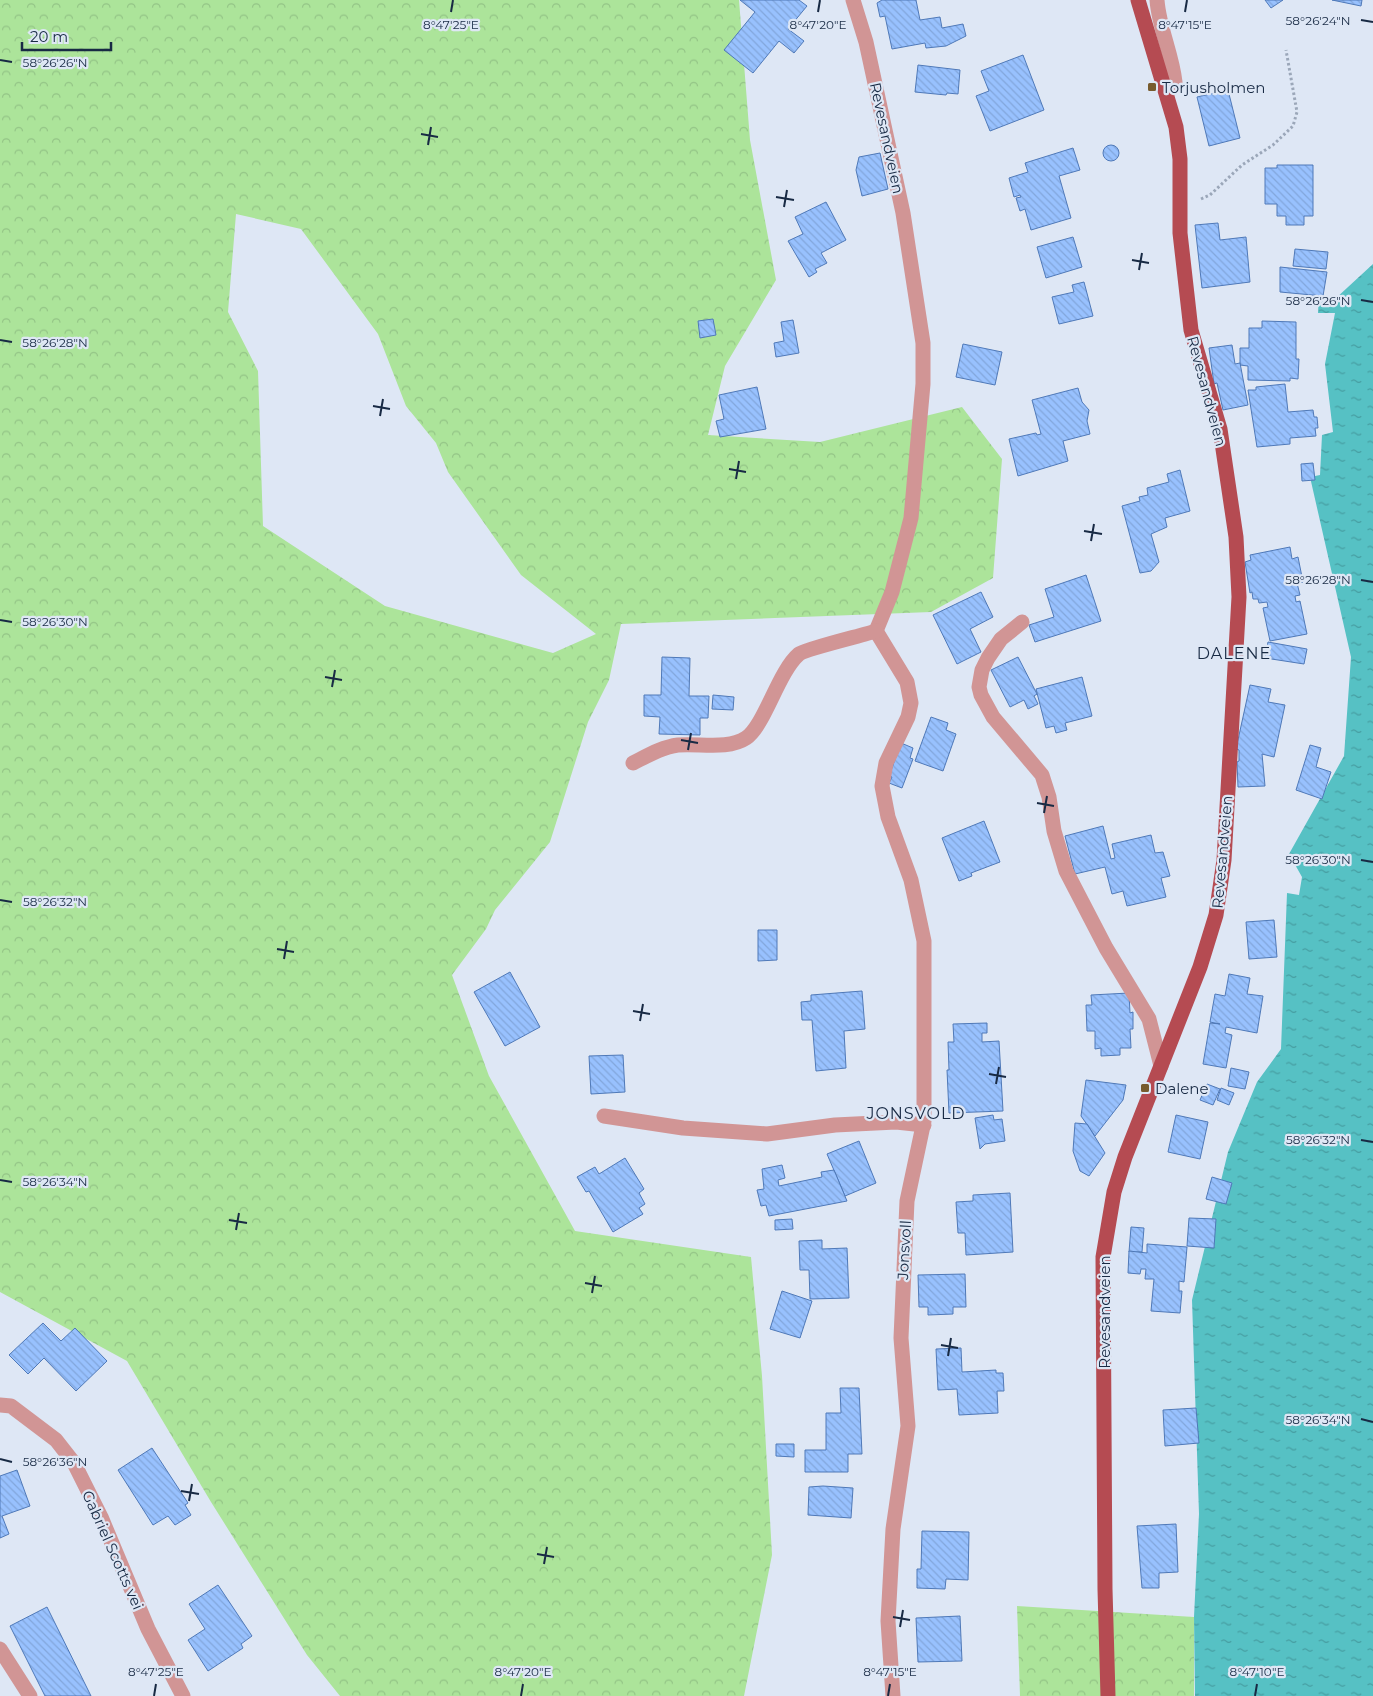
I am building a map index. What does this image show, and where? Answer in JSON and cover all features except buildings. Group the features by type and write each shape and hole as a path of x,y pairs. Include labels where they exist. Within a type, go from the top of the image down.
{"main road":[{"name":"Revesandveien","path":"1108,1696 1104,1589 1103,1257 1114,1192 1124,1157 1200,967 1216,915 1224,860 1239,597 1236,537 1220,429 1191,330 1180,233 1180,159 1167,93 1138,0"}],"street":[{"name":"Revesandveien","path":"853,0 866,42 903,213 923,343 923,384 911,518 892,592 876,631"},
{"path":"1157,0 1158,11 1173,63 1175,82 1167,93"},
{"path":"1022,622 1001,640 982,670 979,687 981,695 993,717 1042,775 1049,797 1054,831 1066,870 1106,948 1149,1019 1161,1066"},
{"path":"633,763 657,750 677,745 729,744 746,738 755,728 779,682 800,654 876,631"},
{"name":"Jonsvoll","path":"876,631 908,682 911,703 908,717 886,763 882,786 888,817 911,880 924,941 924,1125 907,1200 901,1338 908,1426 893,1529 888,1621 893,1696"},
{"path":"604,1116 683,1128 767,1134 835,1125 896,1122 924,1125"},
{"name":"Gabriel Scotts vei","path":"0,1404 11,1406 56,1440 74,1463 101,1517 148,1629 183,1696"},
{"path":"0,1649 30,1696"}],"path":[{"path":"1181,200 1203,198 1210,195 1242,165 1273,145 1293,126 1297,112 1286,50"}],"green space":[{"path":"0,0 739,0 750,140 776,280 725,366 708,435 820,442 962,407 1002,459 993,578 931,612 621,624 609,680 588,722 550,842 495,910 486,929 452,975 489,1076 575,1231 751,1257 762,1376 772,1555 744,1696 340,1696 307,1655 211,1502 127,1361 0,1292","holes":["236,214 301,229 378,334 406,406 436,443 448,472 521,575 596,634 553,653 385,606 263,526 258,371 228,312"]},
{"path":"1017,1606 1194,1617 1194,1696 1020,1696"}],"water":[{"path":"1373,264 1373,1696 1195,1696 1194,1617 1199,1514 1192,1300 1228,1152 1257,1082 1281,1049 1287,893 1299,895 1302,877 1289,854 1344,756 1351,657 1310,477 1320,475 1322,435 1333,432 1325,364 1335,313 1318,313 1319,295 1335,299"}],"place":[{"name":"Torjusholmen","path":"1152,87"},
{"name":"Dalene","path":"1145,1088"}],"district":[{"name":"DALENE","path":"1234,653"},
{"name":"JONSVOLD","path":"916,1113"}]}
